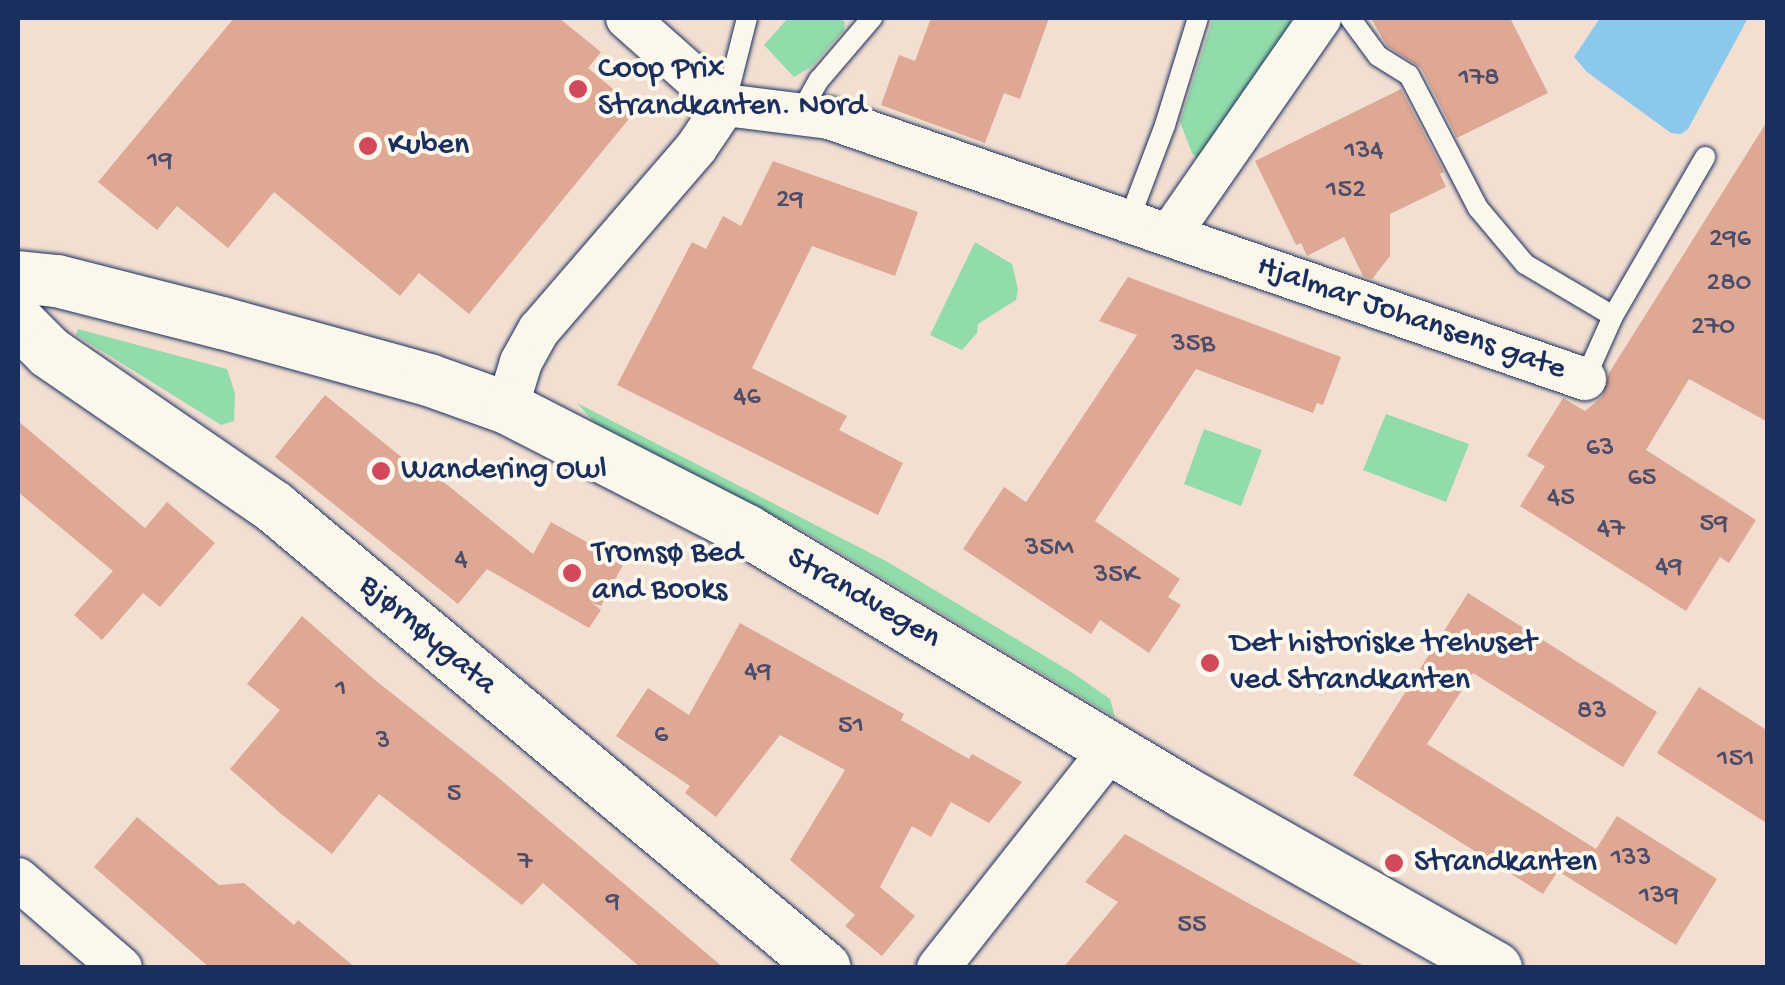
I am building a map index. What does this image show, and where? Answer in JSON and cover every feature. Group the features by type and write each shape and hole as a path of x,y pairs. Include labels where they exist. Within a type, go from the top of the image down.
{"street":[{"path":"507,408 521,362 539,330 696,148 725,105 627,18"},
{"path":"1170,234 1320,18"},
{"name":"Hjalmar Johansens gate","path":"725,105 800,112 1170,234 1585,379"},
{"name":"Strandvegen","path":"18,277 57,281 202,318 428,380 507,408 730,522 1111,749 1496,968"},
{"name":"Bjørnøygata","path":"18,321 50,353 274,507 825,968"},
{"path":"938,968 1111,749"},
{"path":"18,878 121,968"}],"lane":[{"path":"725,105 744,18"},
{"path":"800,112 819,80 872,18"},
{"path":"1128,220 1165,125 1198,18"},
{"path":"1350,18 1378,56 1408,75 1478,208 1524,264 1613,316"},
{"name":"Hjalmar Johansens gate","path":"1585,379 1613,316 1705,157"}],"green space":[{"path":"788,18 840,18 845,22 844,30 811,67 794,77 764,45"},
{"path":"1213,18 1301,18 1201,162 1192,153 1180,122"},
{"path":"975,242 1012,264 1018,289 1016,300 978,324 977,333 962,350 930,335"},
{"path":"78,329 227,369 235,393 234,421 221,425 76,335"},
{"path":"577,403 886,561 1073,673 1110,699 1115,717 809,534 595,423"},
{"path":"1386,414 1469,444 1446,502 1363,470"},
{"path":"1204,429 1262,450 1241,506 1184,484"}],"water":[{"path":"1600,18 1748,18 1688,129 1681,134 1671,133 1587,72 1574,57"}],"building":[{"name":"Kuben","path":"234,18 559,18 601,52 588,68 637,109 469,314 419,273 400,296 274,192 228,248 177,206 157,230 98,182"},
{"path":"931,18 1049,18 1020,99 1004,93 985,143 881,105 899,55 915,61"},
{"path":"1371,18 1510,18 1548,93 1457,138 1421,68 1387,46"},
{"path":"1401,89 1444,172 1440,174 1446,187 1390,214 1390,256 1372,279 1363,276 1344,237 1307,256 1301,243 1296,245 1255,161"},
{"path":"1768,120 1768,422 1689,379 1646,450 1756,520 1729,563 1720,557 1686,611 1520,506 1545,466 1527,456 1563,398 1585,411 1602,397 1609,373"},
{"path":"773,161 918,212 895,276 812,246 752,368 847,416 839,430 903,463 878,515 617,385 692,242 706,249 723,216 741,226"},
{"path":"1128,277 1341,357 1323,405 1317,403 1313,413 1196,369 1095,521 1180,579 1168,597 1181,605 1149,653 1100,620 1091,634 963,549 1004,487 1026,502 1137,335 1099,321"},
{"path":"325,395 431,481 435,475 533,554 551,522 624,563 601,606 592,603 601,610 589,628 487,569 458,604 275,457"},
{"path":"18,421 145,528 167,502 215,543 160,607 143,593 102,640 74,615 113,571 18,492"},
{"path":"1468,593 1657,712 1623,767 1473,673 1427,744 1596,849 1617,816 1717,879 1676,945 1558,871 1543,894 1353,775"},
{"path":"302,616 724,968 641,968 543,883 522,905 379,794 332,854 280,813 230,769 280,710 247,684"},
{"path":"740,623 904,714 901,720 969,759 972,754 1022,782 989,823 951,802 931,837 912,826 880,887 915,916 882,956 845,926 855,915 790,860 845,770 780,735 716,817 685,793 690,786 616,736 648,688 689,715"},
{"path":"1699,687 1768,731 1768,824 1657,753"},
{"path":"137,817 219,885 244,883 294,925 298,920 356,968 210,968 94,867"},
{"path":"1125,834 1368,968 1063,968 1118,902 1085,882"}],"place":[{"name":"Coop Prix Strandkanten. Nord","path":"578,89"},
{"name":"Kuben","path":"368,146"},
{"name":"Wandering Owl","path":"381,471"},
{"name":"Tromsø Bed and Books","path":"572,573"},
{"name":"Det historiske trehuset ved Strandkanten","path":"1210,663"},
{"name":"Strandkanten","path":"1394,863"}]}
